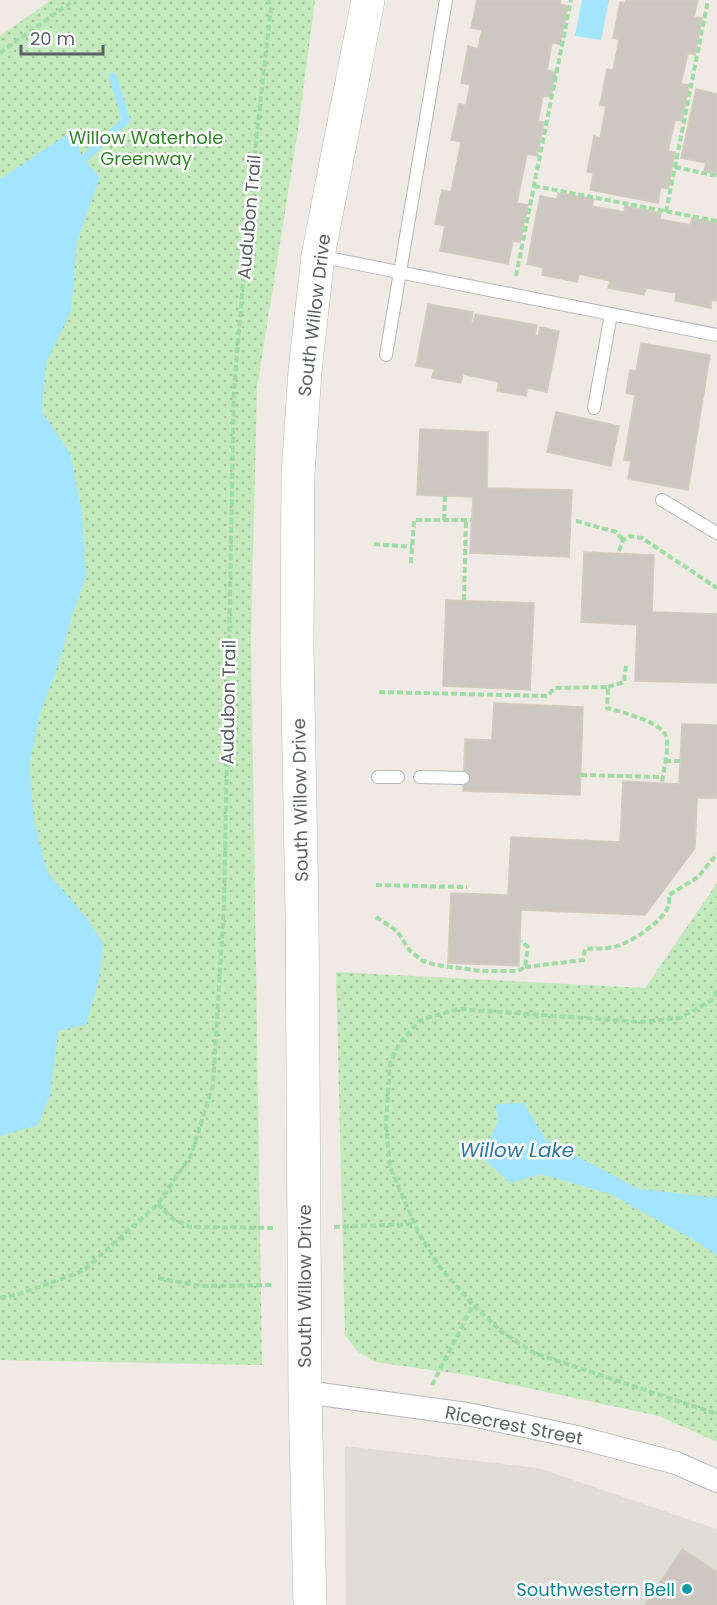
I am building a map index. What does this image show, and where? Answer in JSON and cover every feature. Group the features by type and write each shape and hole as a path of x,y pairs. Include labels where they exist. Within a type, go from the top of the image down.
{"street":[{"name":"South Willow Drive","path":"310,1605 305,1392 302,913 297,613 298,474 305,371 318,256 368,0"},
{"name":"Ricecrest Street","path":"305,1392 466,1414 577,1437 676,1463 717,1481"}],"lane":[{"path":"386,355 446,0"},
{"path":"318,256 717,335"},
{"path":"594,408 611,314"},
{"path":"662,500 717,532"},
{"path":"378,777 398,777"},
{"path":"420,777 463,778"}],"path":[{"path":"0,53 74,0"},
{"name":"Audubon Trail","path":"0,1298 20,1294 83,1271 158,1204 191,1155 213,1085 224,905 234,389 250,188 271,6 268,0"},
{"path":"513,294 571,0"},
{"path":"666,212 708,0"},
{"path":"675,167 717,176"},
{"path":"534,186 717,221"},
{"path":"444,520 446,496"},
{"path":"411,563 414,520 472,520"},
{"path":"464,600 466,520"},
{"path":"576,521 616,532 623,540"},
{"path":"619,551 623,540 630,536 642,538 717,588"},
{"path":"374,544 412,547"},
{"path":"379,692 547,696 555,687 608,687 624,682 626,666"},
{"path":"608,687 607,708 648,722 663,731 667,737 662,783"},
{"path":"665,761 680,761"},
{"path":"581,775 663,777"},
{"path":"376,917 397,931 410,951 423,961 436,965 482,971 518,971 525,967 583,960 585,949 613,947 634,938 654,924 669,904 669,895 698,877 717,854"},
{"path":"376,885 467,887"},
{"path":"521,941 528,947 525,967"},
{"path":"717,991 712,1000 680,1018 639,1022 459,1009 420,1020 399,1044 390,1063 386,1124 390,1167 414,1224 439,1266 473,1305 502,1332 534,1353 717,1414"},
{"path":"158,1204 173,1219 190,1227 281,1228"},
{"path":"341,1226 414,1224"},
{"path":"158,1278 200,1286 215,1284 304,1285"},
{"path":"421,1408 473,1305"}],"shaded area":[{"path":"345,1446 538,1468 717,1529 717,1605 346,1605"}],"green space":[{"name":"Willow Waterhole Greenway","path":"51,0 315,0 298,130 257,388 251,635 262,1365 0,1360 0,36"},
{"path":"717,883 717,1442 659,1416 467,1375 375,1362 358,1352 345,1335 336,972 645,988"}],"water":[{"path":"582,0 609,0 601,40 575,36"},
{"path":"72,131 83,158 100,177 77,241 71,311 46,363 42,412 70,453 82,513 86,577 40,714 29,766 34,821 47,872 86,917 103,943 99,979 86,1025 58,1031 50,1095 38,1125 0,1136 0,179"},
{"name":"Willow Lake","path":"524,1103 546,1140 639,1189 717,1198 717,1256 701,1244 610,1194 541,1174 511,1183 481,1157 498,1121 496,1104"}],"building":[{"path":"477,0 561,0 560,4 568,6 560,44 552,43 547,70 556,72 551,97 543,96 538,121 544,122 537,156 527,154 517,203 528,205 520,242 513,241 508,264 440,251 445,226 435,224 442,190 451,192 461,142 451,140 459,104 466,105 470,85 461,83 468,46 478,49 482,30 471,28"},
{"path":"626,0 698,0 694,17 702,18 695,55 688,53 681,84 689,85 682,121 675,120 668,151 675,152 668,189 661,187 658,203 590,190 593,173 587,172 594,136 600,138 606,106 600,105 607,69 613,70 619,40 613,38 620,2 626,3"},
{"path":"696,89 717,94 717,174 704,171 706,163 681,158"},
{"path":"558,193 594,199 592,206 624,212 625,206 661,213 660,219 690,225 692,218 717,223 717,301 712,300 711,308 675,301 676,293 646,288 644,295 608,288 610,281 579,274 577,282 542,275 543,268 527,264 540,196 557,199"},
{"path":"428,304 473,312 471,323 473,323 475,314 537,325 535,335 538,336 540,327 559,331 547,392 528,388 526,396 497,391 499,382 463,374 461,383 432,378 434,369 416,366"},
{"path":"641,343 710,355 688,490 628,479 631,461 624,460 635,395 626,393 630,370 636,371"},
{"path":"556,412 619,426 611,466 547,452"},
{"path":"420,429 488,432 487,488 572,490 569,557 470,553 473,497 417,495"},
{"path":"584,552 654,555 652,612 717,614 717,683 635,681 637,625 581,622"},
{"path":"446,600 534,603 530,690 443,686"},
{"path":"494,703 583,707 580,795 463,791 465,739 492,740"},
{"path":"682,724 717,725 717,798 697,798 695,848 645,915 521,910 519,966 448,963 451,893 508,895 511,837 620,842 623,781 679,784"},
{"name":"Southwestern Bell","path":"682,1549 717,1572 717,1605 645,1605"}],"waterway":[{"path":"76,166 126,120 113,77"}],"place":[{"name":"Southwestern Bell","path":"687,1589"}]}
